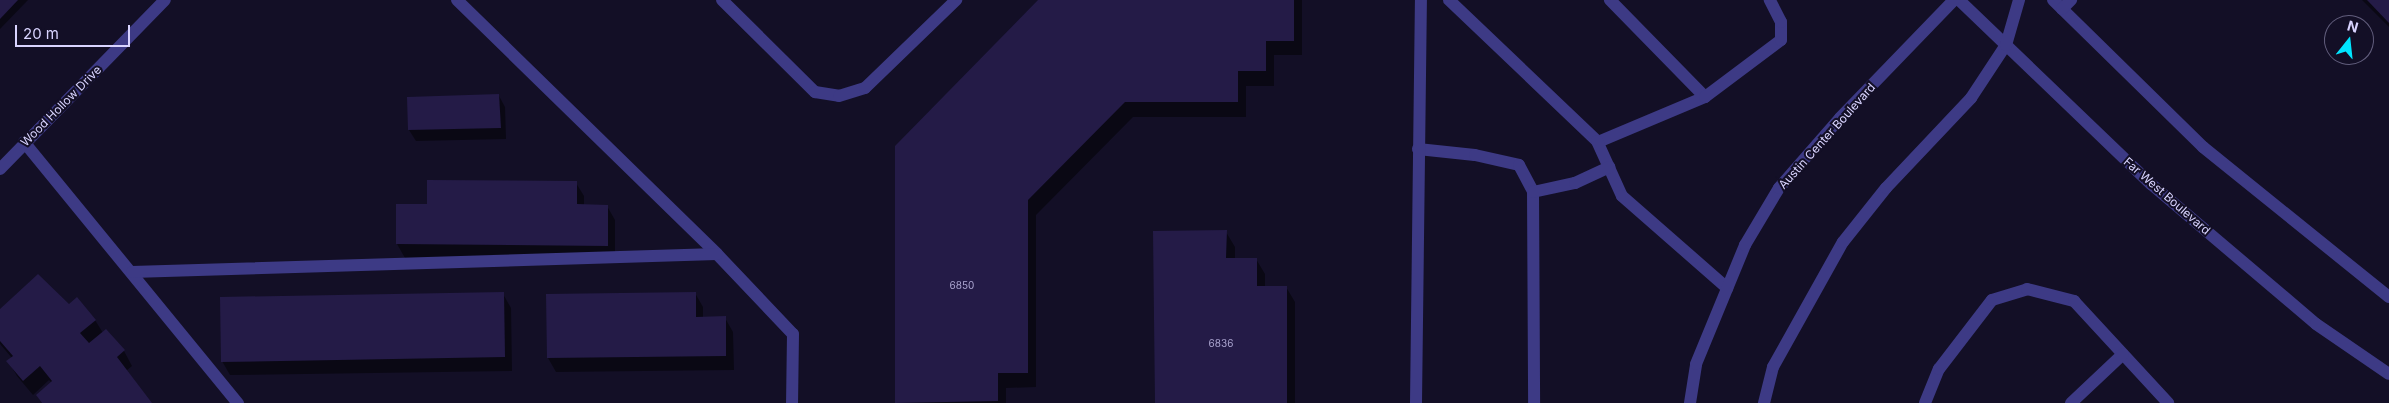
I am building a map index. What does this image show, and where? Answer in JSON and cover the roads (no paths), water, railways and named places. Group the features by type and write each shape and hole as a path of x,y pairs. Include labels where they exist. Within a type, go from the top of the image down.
{"street":[{"name":"Wood Hollow Drive","path":"0,169 24,142 165,0"},
{"path":"457,0 716,254 793,334 792,403"},
{"path":"722,0 815,92 839,96 865,88 956,0"},
{"path":"1416,403 1421,0"},
{"path":"1449,0 1597,142 1622,196 1727,288"},
{"path":"1610,0 1705,97"},
{"path":"1597,142 1705,97 1781,40 1781,22 1770,0"},
{"name":"Austin Center Boulevard","path":"1690,403 1696,364 1745,245 1780,188 1840,118 1954,0"},
{"name":"Far West Boulevard","path":"1959,0 2151,184 2316,324 2389,374"},
{"path":"1764,403 1773,367 1806,304 1843,242 1886,188 1972,98 2006,45 2019,0"},
{"path":"2062,3 2203,148 2389,297"},
{"path":"24,142 238,403"},
{"path":"1418,149 1475,155 1519,165 1533,192 1534,403"},
{"path":"1533,192 1575,183 1608,167"},
{"path":"132,272 716,254"},
{"path":"1925,403 1939,369 1992,300 2027,289 2074,301 2168,403"},
{"path":"2071,403 2123,354"}]}
